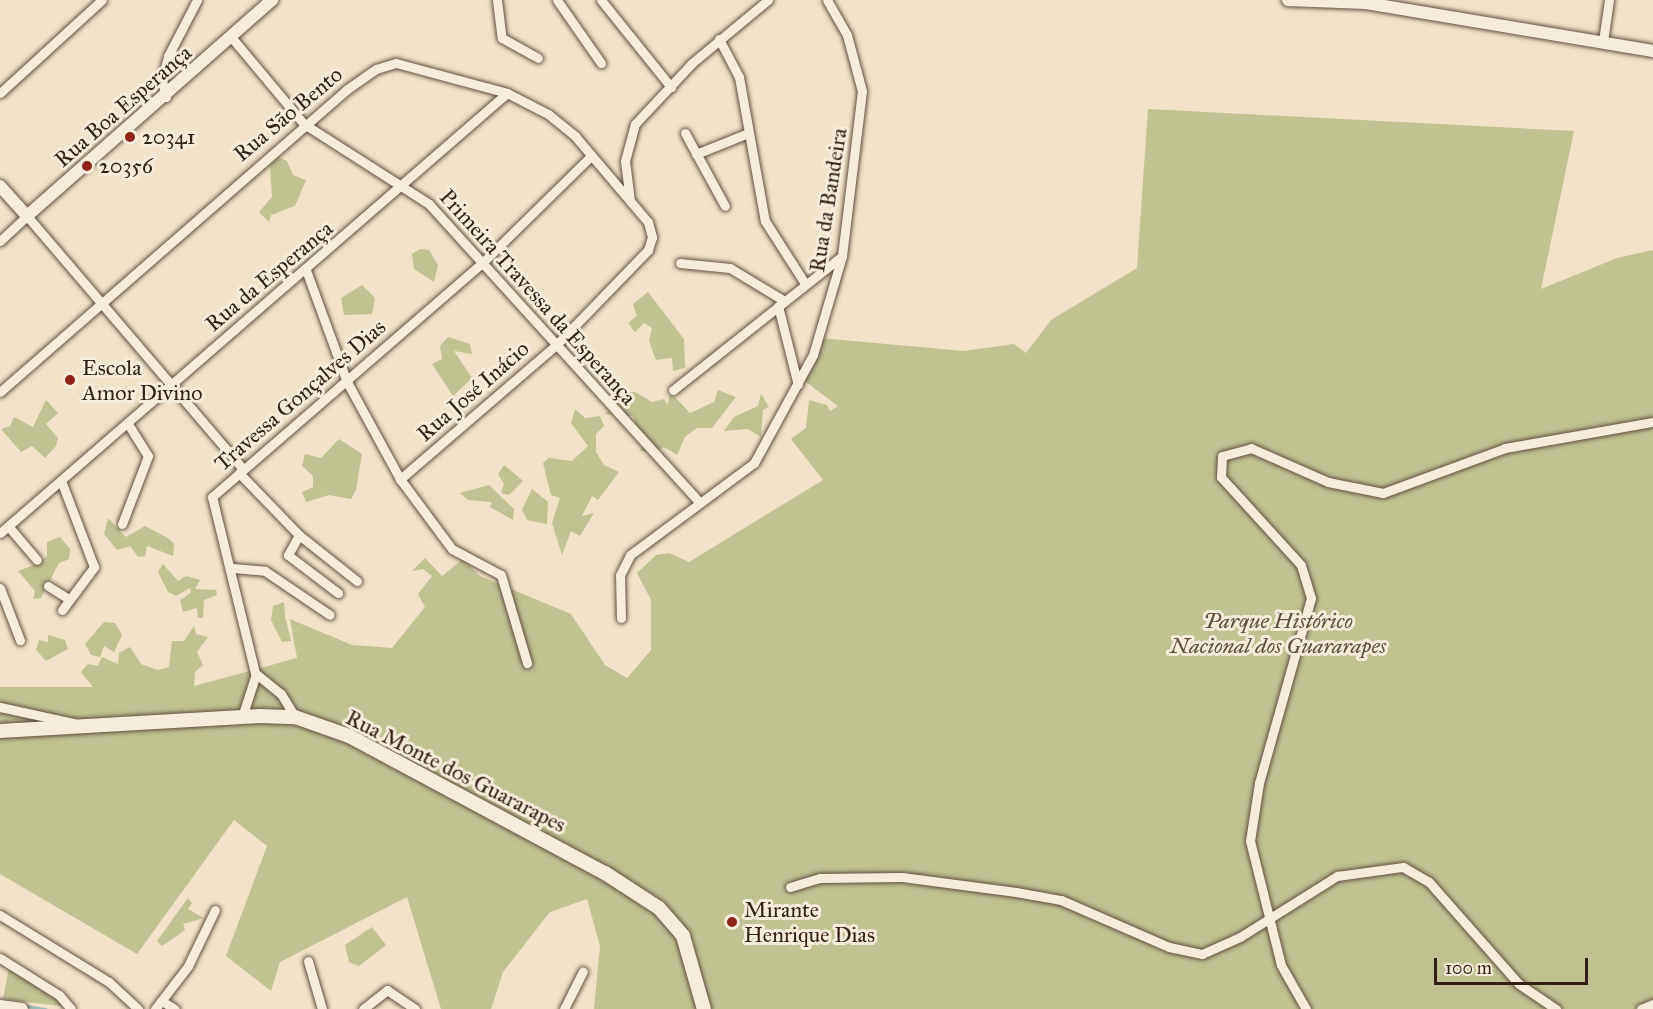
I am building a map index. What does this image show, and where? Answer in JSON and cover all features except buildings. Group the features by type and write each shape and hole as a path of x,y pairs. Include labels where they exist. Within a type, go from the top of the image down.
{"main road":[{"name":"Rua Monte dos Guararapes","path":"0,731 242,717 295,717 349,735 605,873 659,908 683,936 704,1009"}],"street":[{"path":"0,93 102,0"},
{"path":"166,97 162,79 168,56 197,0"},
{"name":"Rua Boa Esperança","path":"0,242 232,39 272,0"},
{"path":"496,0 502,38 538,58"},
{"path":"557,0 602,63"},
{"path":"601,0 671,87"},
{"path":"630,203 625,161 635,124 719,39 768,0"},
{"name":"Rua da Bandeira","path":"621,618 623,564 641,542 754,464 798,385 842,256 862,91 850,45 827,0"},
{"path":"1288,0 1366,2 1653,51"},
{"path":"1603,41 1609,0"},
{"name":"Primeira Travessa da Esperança","path":"232,39 304,124 429,204 698,501"},
{"path":"719,39 739,77 746,134 765,221 804,282"},
{"name":"Rua São Bento","path":"0,392 100,300 304,124 384,65 507,93 563,125 630,203"},
{"name":"Rua da Esperança","path":"3,529 62,483 172,383 404,187 507,93"},
{"path":"685,133 725,206"},
{"path":"696,154 746,134"},
{"name":"Travessa Gonçalves Dias","path":"256,674 233,568 211,499 481,264 590,157"},
{"path":"0,186 172,383 241,471 299,535 357,581"},
{"name":"Rua José Inácio","path":"400,479 556,345 651,245 648,222 630,203"},
{"path":"673,390 804,282 842,256"},
{"path":"680,263 730,268 781,303 798,385"},
{"path":"306,270 347,382 400,479 452,549 501,575 527,663"},
{"path":"1306,1009 1281,965 1267,919 1250,841 1253,807 1311,598 1301,565 1221,477 1222,456 1251,448 1328,482 1383,493 1505,448 1653,422"},
{"path":"122,524 148,456 128,423"},
{"path":"62,483 76,528 94,561 92,573 62,610"},
{"path":"3,529 37,560"},
{"path":"299,535 288,555 338,593"},
{"path":"233,568 265,571 330,615"},
{"path":"48,586 69,599"},
{"path":"0,588 20,640"},
{"path":"242,717 256,674 281,694 295,717"},
{"path":"0,707 81,725"},
{"path":"790,887 820,878 902,877 1016,892 1061,900 1169,947 1202,954 1267,919 1337,876 1403,867 1429,882 1519,984 1556,1009"},
{"path":"155,1009 188,966 215,910"},
{"path":"0,915 109,982 138,1009"},
{"path":"0,960 59,995 71,1009"},
{"path":"308,961 322,1009"},
{"path":"564,1009 583,971"},
{"path":"363,1009 387,990 415,1009"},
{"path":"162,1001 175,1009"},
{"path":"1641,1009 1653,1004"},
{"path":"0,1006 22,1009"}],"green space":[{"name":"Parque Histórico Nacional dos Guararapes","path":"1148,109 1574,131 1541,289 1617,258 1653,250 1653,1009 594,1009 600,946 587,899 550,912 503,972 491,1009 441,1009 407,897 280,962 271,991 226,956 267,846 234,820 137,954 0,874 0,687 93,687 81,672 88,664 98,666 102,657 118,664 119,653 130,647 141,664 158,670 169,667 172,641 184,641 194,626 196,634 208,637 197,652 203,665 195,672 194,686 297,658 290,619 352,645 392,648 425,607 418,594 432,576 423,569 412,571 425,558 442,576 463,559 480,576 571,614 605,665 627,678 651,650 651,600 637,573 656,555 669,553 689,562 823,480 791,439 806,428 809,400 827,405 830,411 838,406 802,379 820,338 964,351 1014,344 1026,353 1051,320 1137,268"},
{"path":"278,157 287,161 293,175 306,180 295,206 271,215 269,222 259,212 272,197 270,166"},
{"path":"420,249 429,250 438,265 434,282 414,269 412,254"},
{"path":"362,285 375,298 372,314 344,315 341,298"},
{"path":"648,292 684,339 685,368 673,371 672,358 656,360 649,341 652,328 644,323 635,332 628,323 637,316 633,304"},
{"path":"448,337 470,344 472,354 454,351 472,378 453,396 432,364 442,359 440,346"},
{"path":"718,390 736,397 712,428 697,428 685,437 677,455 664,447 656,452 640,451 647,433 640,436 633,416 604,414 620,402 619,392 635,392 652,402 664,399 668,405 669,396 675,397 690,413 714,402"},
{"path":"761,394 769,407 763,410 761,437 748,429 724,431 734,417 758,406"},
{"path":"46,400 58,413 46,424 58,438 56,446 45,458 32,446 21,452 1,429 10,426 14,417 33,427"},
{"path":"575,409 585,418 600,416 604,426 596,434 596,452 604,465 619,472 598,500 592,496 582,516 594,513 580,536 571,531 562,555 552,523 560,498 551,495 543,463 549,458 572,461 588,446 571,423"},
{"path":"339,439 362,454 356,490 351,499 329,495 306,502 302,492 313,487 313,476 302,466 305,454 321,458"},
{"path":"504,465 523,481 509,495 501,493 504,484 498,474"},
{"path":"489,485 514,509 513,520 490,507 492,502 468,500 460,493"},
{"path":"532,489 548,502 547,524 527,520 522,510"},
{"path":"108,518 126,537 145,526 168,538 174,544 173,556 147,546 145,556 138,557 130,546 117,550 104,534"},
{"path":"60,537 70,549 69,559 59,563 41,598 33,599 35,591 18,571 39,563 47,556 47,542"},
{"path":"163,564 178,581 186,576 200,580 195,589 216,590 217,595 204,600 203,618 198,618 197,608 183,612 180,600 191,593 190,588 176,596 168,592 158,572"},
{"path":"284,602 291,641 282,642 271,620 273,606"},
{"path":"104,622 115,623 122,635 114,652 104,646 100,657 91,655 85,644"},
{"path":"48,635 65,640 68,649 46,661 36,650 39,640 48,642"},
{"path":"188,898 192,903 188,909 204,918 183,924 185,930 162,946 157,941"},
{"path":"372,927 386,945 359,966 349,962 345,945"},
{"path":"9,968 69,1007 3,999"}],"waterway":[{"path":"26,1006 46,1009"}],"place":[{"name":"20341","path":"130,137"},
{"name":"20356","path":"87,166"},
{"name":"Escola Amor Divino","path":"70,380"},
{"name":"Mirante Henrique Dias","path":"732,922"}]}
